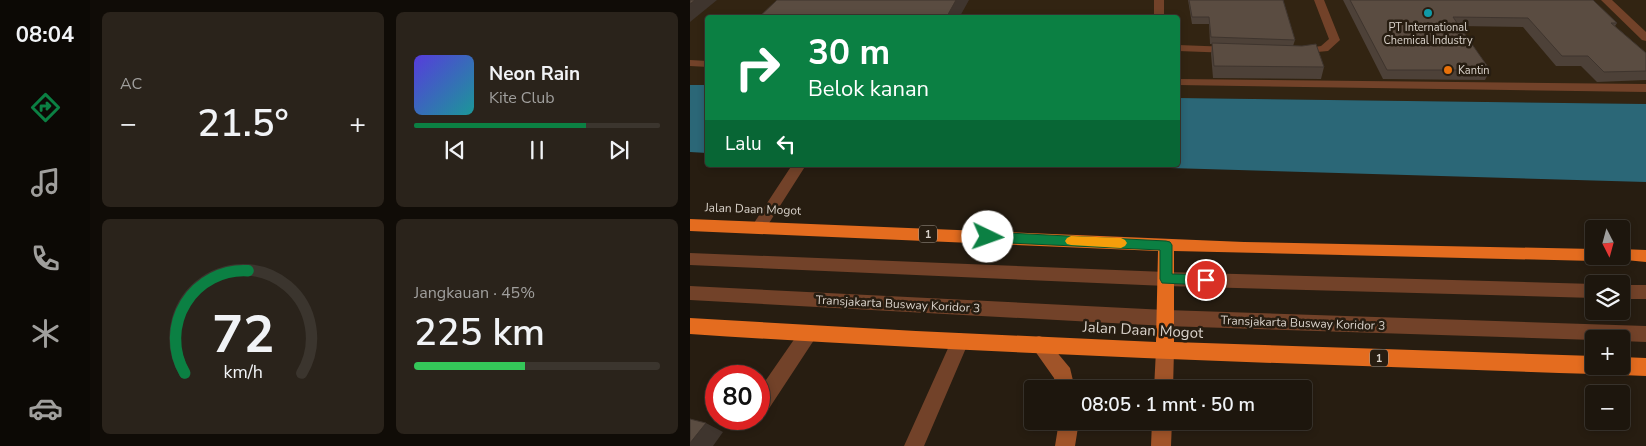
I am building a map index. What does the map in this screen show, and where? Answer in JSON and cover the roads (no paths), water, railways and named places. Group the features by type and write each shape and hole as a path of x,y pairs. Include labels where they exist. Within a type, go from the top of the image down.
{"highway":[{"name":"Jalan Daan Mogot","path":"690,225 1166,245 1585,255"},
{"path":"1165,350 1166,245"},
{"path":"1630,255 1646,256"},
{"name":"Jalan Daan Mogot","path":"690,326 808,334 1165,350 1585,365"},
{"path":"1630,366 1646,367"}],"street":[{"path":"1159,0 1159,15"},
{"path":"1291,51 1324,49 1335,40 1319,0"},
{"path":"1606,0 1646,38"},
{"path":"1180,48 1244,50"},
{"path":"690,64 705,64"},
{"path":"1180,82 1646,88"},
{"path":"759,227 798,167"},
{"path":"690,259 1166,279 1585,291"},
{"path":"1630,292 1646,292"},
{"name":"Transjakarta Busway Koridor 3","path":"690,293 1166,318 1646,334"},
{"path":"770,390 808,334"},
{"path":"914,446 960,340"},
{"path":"1039,344 1063,374 1064,380"},
{"path":"1163,380 1165,350"},
{"path":"1065,446 1068,430"},
{"path":"1161,446 1162,430"}],"water":[{"path":"690,85 705,85 705,153 690,152"},
{"path":"1180,98 1646,104 1646,182 1136,167 1180,167"}],"place":[{"name":"PT International Chemical Industry","path":"1428,13"},
{"name":"Kantin","path":"1448,70"}]}
